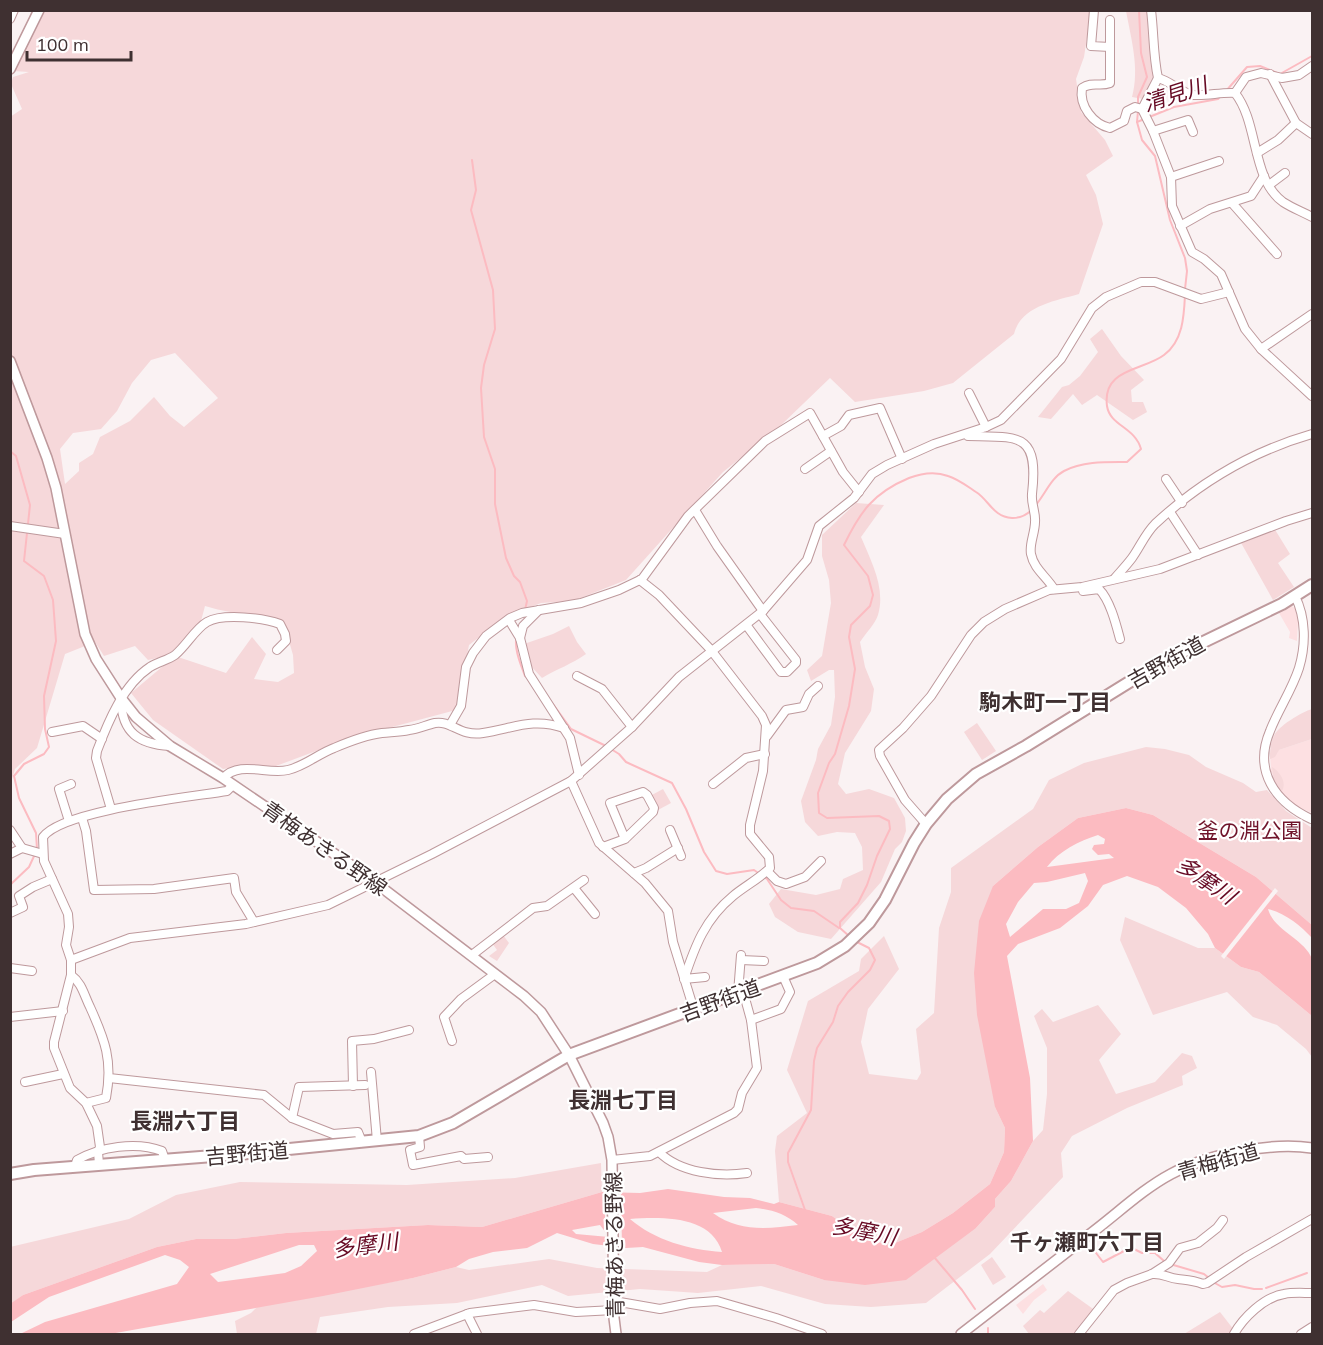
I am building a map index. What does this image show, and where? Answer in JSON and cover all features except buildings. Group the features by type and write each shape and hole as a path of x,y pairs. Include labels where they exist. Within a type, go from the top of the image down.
{"highway":[{"name":"吉野街道","path":"10,1174 75,1166 165,1160 419,1136 453,1122 569,1055 817,963 845,946 864,928 885,900 926,824 954,793 988,767 1166,659 1295,596 1312,585"}],"main road":[{"path":"11,67 39,10"},
{"name":"青梅あきる野線","path":"10,361 56,488 85,634 96,659 136,717 170,746 223,778 373,882 472,955 541,1012 569,1055 603,1124 612,1160 616,1335"},
{"name":"青梅街道","path":"961,1335 1134,1200 1171,1174 1196,1164 1250,1149 1277,1146 1312,1148"}],"street":[{"path":"10,19 14,10"},
{"path":"1094,10 1090,46 1110,47"},
{"path":"1143,112 1158,78 1152,46 1154,33 1152,10"},
{"path":"1110,20 1110,83 1105,85 1091,83 1082,88 1084,105 1099,125 1110,128 1124,121 1127,111 1143,112"},
{"path":"1235,93 1246,77 1261,73 1282,78 1299,75 1312,66"},
{"path":"1270,74 1296,123 1312,134"},
{"path":"1158,78 1178,90 1194,95 1235,93"},
{"path":"1235,93 1243,103 1264,176 1269,185 1282,201 1312,217"},
{"path":"1143,112 1171,177 1172,206 1192,252 1221,274 1245,329 1261,349 1312,396"},
{"path":"1153,131 1188,120 1194,132"},
{"path":"1257,153 1278,140 1296,123"},
{"path":"1171,177 1219,161"},
{"path":"1269,185 1285,173"},
{"path":"1180,226 1210,209 1251,196 1264,176"},
{"path":"1232,203 1277,254"},
{"path":"71,960 130,938 254,922 328,905 441,850 571,781 632,727 679,677 761,613 807,560 819,526 841,510 859,492 872,474 934,444 1001,420 1061,359 1092,308 1106,297 1141,282 1155,282 1201,299 1229,292"},
{"path":"1261,349 1312,314"},
{"path":"969,393 986,427"},
{"path":"824,436 841,426 849,416 880,408 902,459"},
{"path":"450,725 461,706 465,673 473,653 486,636 509,620 526,612 581,603 619,590 640,579 679,526 765,441 810,413 843,472 859,492"},
{"path":"1114,579 1132,558 1154,525 1223,472 1283,442 1312,434"},
{"path":"960,435 1013,437 1028,447 1035,485 1032,496 1035,521 1030,550 1036,568 1054,589"},
{"path":"805,469 831,451"},
{"path":"1166,479 1182,503"},
{"path":"695,510 796,663 787,672 781,672 747,626"},
{"path":"1170,512 1198,555"},
{"path":"926,824 905,800 880,756 879,750 903,728 931,696 963,644 979,626 1015,604 1054,589 1082,587 1160,569 1312,513"},
{"path":"14,526 65,534"},
{"path":"640,579 659,595 711,650 762,716 766,725 764,771 750,825 750,834 769,857 770,868 732,897 710,922 700,936 684,979"},
{"path":"1064,588 1068,591 1099,589 1113,614 1120,639"},
{"path":"1295,596 1304,623 1300,661 1296,676 1269,732 1265,746 1265,763 1273,790 1293,810 1311,819"},
{"path":"518,635 523,626 540,609"},
{"path":"111,809 96,758 97,751 122,698 136,680 151,666 174,656 206,622 216,618 249,618 280,624 286,641 277,650"},
{"path":"509,620 518,635 529,674 570,738 579,775"},
{"path":"577,676 602,689 632,727"},
{"path":"766,737 786,710 803,707 809,694 818,686"},
{"path":"122,698 122,714 132,733 154,745 170,746"},
{"path":"223,778 228,772 245,768 290,770 335,748 379,733 404,731 435,723 442,722 457,730 472,734 526,724 555,725 564,728"},
{"path":"52,732 83,726 102,739"},
{"path":"713,784 746,758 765,754"},
{"path":"571,781 599,843 634,873 658,897 668,911 673,942 694,1010"},
{"path":"69,821 59,789 71,784"},
{"path":"99,1164 100,1147 97,1126 86,1103 76,1095 63,1074 54,1048 71,975 71,960 66,945 69,927 68,914 42,854 43,837 45,833 69,821 111,809 227,791 233,785"},
{"path":"603,847 625,839 652,812 654,808 643,792 610,802 625,839"},
{"path":"82,818 94,890 154,889 234,878 236,892 254,922"},
{"path":"10,830 22,848 42,854"},
{"path":"634,873 680,852 670,830"},
{"path":"10,854 22,848"},
{"path":"765,873 786,884 805,877 821,861"},
{"path":"10,913 25,910 19,896 33,886 52,879"},
{"path":"472,955 533,908 547,906 584,880"},
{"path":"574,888 595,914"},
{"path":"612,1160 650,1156 734,1113 738,1108 740,1096 757,1068 751,1020 741,992 741,958 764,961"},
{"path":"10,968 32,971"},
{"path":"452,1041 444,1017 461,999 495,974"},
{"path":"71,975 78,980 107,1048 110,1078 106,1098 86,1103"},
{"path":"751,1020 782,1009 790,992 783,976"},
{"path":"684,979 705,977"},
{"path":"10,1017 63,1011"},
{"path":"353,1086 352,1041 374,1039 409,1030"},
{"path":"371,1072 377,1141"},
{"path":"25,1082 63,1074"},
{"path":"110,1078 264,1095 292,1118 333,1134 358,1132 362,1142"},
{"path":"292,1118 299,1087 365,1085"},
{"path":"419,1136 420,1148 410,1150 412,1165 460,1156 464,1159 488,1157"},
{"path":"75,1166 76,1160 98,1152 123,1147 142,1146 162,1151 165,1160"},
{"path":"659,1152 672,1163 702,1172 734,1175 747,1173"},
{"path":"1152,1274 1207,1283 1246,1257 1312,1219"},
{"path":"1079,1335 1114,1290 1152,1274 1168,1263 1180,1248 1198,1243 1217,1228 1223,1220"},
{"path":"1233,1335 1238,1326 1251,1313 1273,1296 1312,1293"},
{"path":"414,1335 467,1314 534,1305 576,1312 614,1302 660,1308 717,1301 776,1318 822,1335"},
{"path":"467,1314 477,1335"},
{"path":"1301,1335 1312,1327"}],"shaded area":[{"path":"1290,605 1295,608 1298,621 1297,641 1289,638 1290,632 1279,613"},
{"path":"1312,739 1312,813 1296,806 1279,789 1271,771 1270,753"},
{"path":"1043,1284 1047,1290 1034,1300 1023,1314 1016,1305"}],"green space":[{"path":"44,11 1091,11 1084,57 1076,79 1081,112 1105,140 1113,156 1086,175 1096,195 1103,224 1079,294 1050,302 1031,311 1018,325 1014,334 953,383 924,391 855,402 830,378 777,429 723,472 626,580 573,601 541,603 507,616 469,645 456,710 351,738 276,766 242,766 223,769 153,720 131,693 175,656 226,673 252,637 266,654 254,679 278,682 294,673 293,655 284,624 205,606 201,621 181,653 148,660 135,646 104,656 95,642 65,654 37,748 15,769 11,782 10,117 22,109 11,84 13,77 29,72 13,71","holes":["175,353 218,398 184,427 170,416 154,397 130,421 100,437 93,454 79,463 79,471 65,484 60,449 73,433 101,429 117,411 132,383 151,360"]},
{"path":"1126,11 1149,11 1153,76 1143,99 1132,97 1135,65"},
{"path":"1102,329 1121,356 1144,380 1131,390 1132,402 1143,402 1147,412 1133,420 1097,395 1082,405 1073,394 1051,419 1038,417 1062,387 1069,385 1080,376 1098,352 1090,339"},
{"path":"856,503 884,505 861,537 879,585 880,605 877,618 860,642 865,667 874,689 871,711 845,753 838,784 846,794 869,789 894,798 905,818 906,831 902,842 895,849 881,882 831,939 798,932 775,917 769,904 781,889 816,895 840,889 843,879 863,870 862,847 855,833 837,832 818,836 805,822 801,801 818,749 831,725 835,697 834,670 829,670 811,681 807,670 822,656 831,603 829,580 822,556 822,535"},
{"path":"1274,528 1290,554 1278,563 1294,587 1273,600 1240,541"},
{"path":"569,626 586,654 542,678 529,664 524,644"},
{"path":"1312,709 1312,739 1279,750 1275,757 1270,759 1271,745 1276,732 1291,720"},
{"path":"977,723 996,751 982,760 964,732"},
{"name":"釜の淵公園","path":"1146,747 1189,755 1206,767 1243,783 1256,792 1267,790 1286,811 1312,828 1312,925 1256,877 1153,815 1126,808 1078,818 1038,847 993,886 995,1107 1005,1128 1004,1152 990,1184 953,1213 922,1232 890,1245 864,1239 832,1216 779,1202 775,1151 777,1136 807,1113 787,1070 808,1001 859,971 861,959 884,936 899,969 868,1009 861,1042 869,1074 917,1080 921,1073 916,1029 934,1013 939,928 951,892 951,868 1033,809 1049,780 1084,763"},
{"path":"1272,767 1282,778 1284,784 1282,791 1274,782"},
{"path":"663,789 671,803 658,810 650,796"},
{"path":"1125,917 1198,948 1215,948 1241,967 1259,972 1312,1016 1312,1057 1306,1049 1277,1025 1253,1017 1227,992 1153,1015 1120,940"},
{"path":"503,935 509,943 497,961 489,956 497,950 492,943"},
{"path":"1098,1005 1121,1034 1099,1060 1116,1094 1155,1082 1182,1053 1192,1056 1197,1068 1182,1076 1183,1085 1127,1108 1072,1136 1061,1153 1063,1177 990,1254 926,1303 871,1307 825,1304 761,1286 698,1293 640,1289 568,1296 542,1285 457,1303 388,1307 320,1317 316,1334 237,1334 235,1321 251,1313 258,1306 413,1278 456,1267 469,1270 549,1259 597,1268 707,1272 722,1265 774,1264 824,1280 976,1228 995,1207 995,1199 1011,1181 1033,1141 1043,1130 1047,1094 1047,1048 1034,1016 1042,1009 1053,1022"},
{"path":"601,1163 602,1192 482,1227 428,1225 286,1233 234,1239 196,1239 157,1247 23,1295 11,1304 10,1247 129,1219 176,1195 240,1182 407,1185 515,1178"},
{"path":"992,1257 1006,1277 993,1285 981,1265"},
{"path":"1068,1291 1096,1311 1077,1334 1029,1334 1023,1326 1040,1310 1044,1313"},
{"path":"1220,1312 1234,1330 1232,1334 1184,1334"}],"water":[{"name":"多摩川","path":"1126,808 1153,815 1256,877 1312,925 1312,938 1292,921 1268,909 1276,923 1303,946 1312,959 1312,1016 1259,972 1241,967 1215,948 1208,934 1186,908 1158,887 1127,876 1103,885 1088,906 1060,928 1018,944 1007,956 1030,1078 1033,1141 1011,1181 995,1199 995,1207 976,1228 906,1280 865,1285 824,1280 774,1264 722,1265 699,1262 643,1247 626,1248 593,1244 557,1233 527,1248 493,1252 469,1259 456,1267 323,1296 110,1334 20,1334 45,1322 177,1284 189,1267 180,1260 165,1255 49,1297 11,1322 10,1304 23,1295 157,1247 196,1239 234,1239 286,1233 428,1225 482,1227 602,1192 640,1193 668,1189 724,1197 750,1198 774,1204 779,1202 832,1216 864,1239 890,1245 922,1232 953,1213 990,1184 1004,1152 1005,1128 995,1107 977,1015 974,973 979,921 993,886 1038,847 1078,818","holes":["1098,835 1105,839 1104,844 1094,845 1092,849 1098,855 1109,854 1114,858 1047,867 1063,851","1085,873 1088,881 1079,903 1066,909 1043,909 1010,937 1006,924 1018,902 1034,883","756,1208 778,1213 798,1225 754,1228 723,1219 713,1213","630,1219 670,1219 696,1225 716,1240 722,1252 673,1243 650,1233","600,1225 609,1237 576,1234 572,1230","299,1245 314,1245 317,1251 301,1266 285,1273 218,1282 210,1274"]}],"pier":[{"path":"1275,888 1278,891 1224,959 1221,956"},
{"path":"605,1189 621,1189 622,1250 605,1248"}],"waterway":[{"path":"1138,105 1138,97 1147,77 1141,53 1139,10"},
{"name":"清見川","path":"1226,91 1247,67 1260,66 1280,74 1312,56"},
{"name":"清見川","path":"1137,122 1174,107 1218,99 1222,95"},
{"path":"1138,111 1137,122 1142,140 1155,156 1170,220 1185,258 1187,271 1185,289"},
{"path":"472,160 476,190 471,210 493,290 495,329 484,365 481,388 484,437 495,469 495,504 506,558 514,576 520,582 527,601 525,610"},
{"path":"849,936 840,928 840,922 858,903 890,829 889,821 879,816 827,818 819,813 818,793 829,763 835,754 849,706 855,669 849,637 851,625 870,606 873,595 868,576 844,545 850,533 862,513 877,497 897,484 919,475 938,473 955,479 980,495 1000,515 1012,518 1021,517 1029,512 1051,483 1064,471 1087,464 1127,462 1141,449 1134,436 1117,423 1109,413 1107,394 1117,377 1164,355 1175,343 1181,328 1185,295"},
{"path":"10,451 16,456 30,505 24,561 44,576 53,600 56,641 44,696 45,729 49,747 44,754 24,764 14,776 19,798 36,833 37,849"},
{"path":"517,635 518,656 525,676 528,677"},
{"path":"550,700 571,729 606,746"},
{"path":"611,749 626,762 672,783 704,852 716,871 727,874 754,870 767,879 781,900 791,908 814,911 839,928"},
{"path":"10,885 29,867 35,854"},
{"path":"805,1210 788,1162 788,1153 811,1110 817,1048 833,1022 838,1006 848,992 870,970 875,960 869,948 855,941"},
{"path":"1093,1249 1103,1262 1124,1251 1134,1249 1142,1253 1155,1253 1164,1261"},
{"path":"934,1257 975,1309"},
{"path":"1170,1264 1204,1274 1209,1278"},
{"path":"1266,1288 1307,1273"},
{"path":"1213,1282 1222,1287 1235,1285 1262,1289"},
{"path":"988,1328 988,1334"}],"district":[{"name":"駒木町一丁目","path":"1045,702"},
{"name":"長淵七丁目","path":"623,1100"},
{"name":"長淵六丁目","path":"185,1121"},
{"name":"千ヶ瀬町六丁目","path":"1087,1242"}]}
